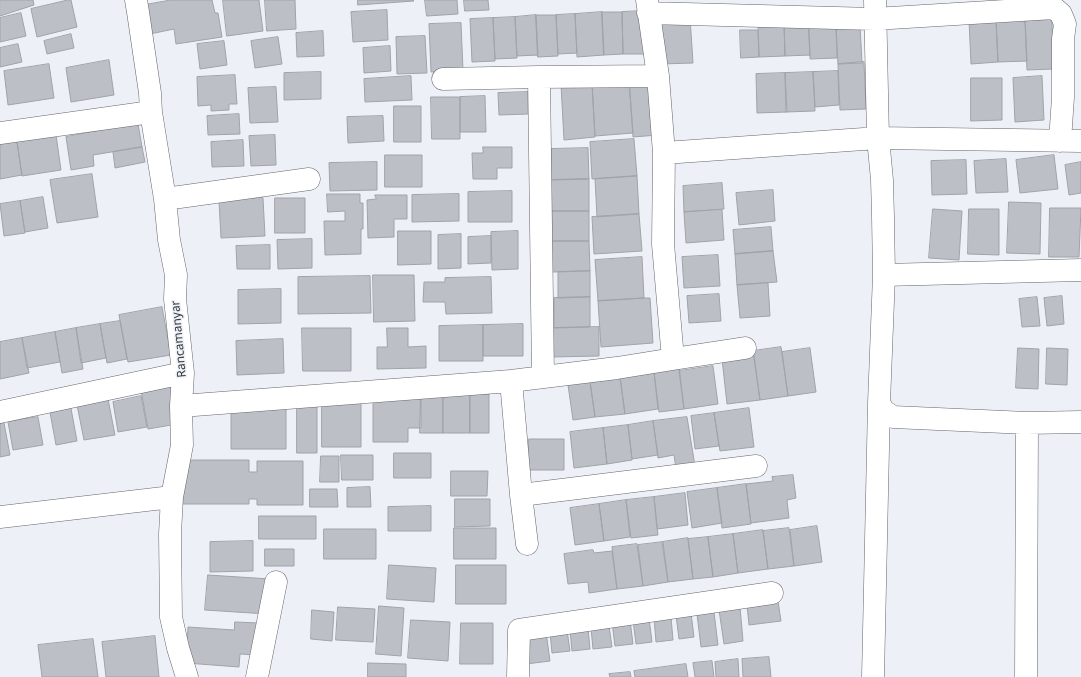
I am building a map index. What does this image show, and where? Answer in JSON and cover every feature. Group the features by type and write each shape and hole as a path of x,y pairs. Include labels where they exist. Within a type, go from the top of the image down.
{"street":[{"name":"Rancamanyar","path":"136,0 150,93 151,112 165,199 169,240 176,275 175,299 183,373 181,406 182,445 172,497 170,534 172,617 178,648 187,677"},
{"path":"673,359 664,244 664,153 658,76 647,6 874,9 1054,8 1061,14 1065,24 1063,39 1063,96 1060,141"},
{"path":"873,677 879,403 884,275 882,180 878,138 874,9"},
{"path":"443,79 658,76"},
{"path":"540,78 543,376"},
{"path":"0,133 151,112"},
{"path":"664,153 878,138 1081,141"},
{"path":"165,199 309,179"},
{"path":"884,275 1081,270"},
{"path":"181,406 511,381 617,368 745,348"},
{"path":"0,412 183,373"},
{"path":"511,381 520,495 527,544"},
{"path":"879,403 884,411 893,417 1026,423 1081,422"},
{"path":"1026,423 1026,677"},
{"path":"520,495 756,466"},
{"path":"0,517 172,497"},
{"path":"257,677 276,582"},
{"path":"518,677 520,630 772,593"}],"building":[{"path":"0,0 33,0 34,5 0,16"},
{"path":"71,0 77,27 37,37 31,9"},
{"path":"171,0 212,0 215,13 218,13 222,37 176,44 174,29 150,34 145,5"},
{"path":"223,0 259,0 263,31 227,36"},
{"path":"265,0 295,0 296,29 267,31"},
{"path":"358,0 413,0 414,1 358,5"},
{"path":"425,0 457,0 458,14 427,16"},
{"path":"464,0 488,0 489,10 465,11"},
{"path":"387,10 388,40 353,42 351,12"},
{"path":"642,11 646,54 623,54 622,12"},
{"path":"602,12 622,12 623,54 604,55"},
{"path":"602,12 604,55 577,57 575,14"},
{"path":"21,13 26,36 0,42 0,18"},
{"path":"575,14 577,53 558,54 556,15"},
{"path":"536,15 556,15 558,56 538,57"},
{"path":"536,15 538,55 517,56 515,17"},
{"path":"515,17 517,58 495,59 493,18"},
{"path":"690,17 693,63 661,64 658,19"},
{"path":"493,18 495,61 472,62 470,19"},
{"path":"996,19 998,62 971,64 969,20"},
{"path":"1025,19 1027,61 998,62 996,20"},
{"path":"1052,20 1053,69 1027,70 1025,21"},
{"path":"784,21 785,56 759,57 758,22"},
{"path":"808,22 810,55 785,56 784,24"},
{"path":"461,23 463,70 431,72 429,24"},
{"path":"836,23 837,58 810,59 809,25"},
{"path":"860,25 862,63 838,64 836,27"},
{"path":"740,30 758,30 759,57 741,58"},
{"path":"323,31 324,56 297,57 296,33"},
{"path":"71,34 74,48 47,54 44,41"},
{"path":"425,36 427,73 397,74 396,37"},
{"path":"278,37 282,64 255,68 251,41"},
{"path":"224,41 227,65 200,69 197,44"},
{"path":"18,44 22,62 0,67 0,48"},
{"path":"390,46 391,71 364,73 363,48"},
{"path":"109,60 114,95 71,102 66,68"},
{"path":"864,62 866,109 840,110 838,64"},
{"path":"49,64 54,98 8,105 4,71"},
{"path":"838,71 839,105 815,107 813,72"},
{"path":"321,72 321,99 284,100 284,73"},
{"path":"813,72 815,111 786,112 785,73"},
{"path":"785,73 787,112 757,113 756,74"},
{"path":"235,75 237,104 229,104 229,110 211,111 211,105 198,106 197,77"},
{"path":"411,76 412,100 365,102 364,79"},
{"path":"1042,76 1044,120 1015,122 1013,78"},
{"path":"971,78 1002,78 1002,120 971,121"},
{"path":"655,79 658,135 633,137 629,80"},
{"path":"629,80 633,133 595,136 592,83"},
{"path":"592,83 595,137 564,140 561,85"},
{"path":"276,87 278,122 250,123 248,88"},
{"path":"528,92 528,114 499,115 498,93"},
{"path":"485,96 486,132 460,132 460,97"},
{"path":"431,97 460,97 460,139 432,139"},
{"path":"394,106 421,106 421,142 394,142"},
{"path":"239,114 240,134 208,135 207,116"},
{"path":"383,116 384,141 348,143 347,117"},
{"path":"138,124 142,147 93,155 94,166 71,170 66,137"},
{"path":"56,135 61,170 22,176 17,142"},
{"path":"275,135 276,165 251,166 249,136"},
{"path":"634,139 637,176 592,179 590,142"},
{"path":"243,140 244,166 212,167 211,142"},
{"path":"17,142 22,175 0,179 0,144"},
{"path":"142,147 145,162 115,168 113,152"},
{"path":"483,147 512,147 512,168 497,168 497,179 473,179 472,153 483,153"},
{"path":"588,148 589,179 551,180 551,149"},
{"path":"385,155 422,155 422,187 385,187"},
{"path":"1054,155 1058,189 1020,193 1016,160"},
{"path":"1006,159 1008,192 976,193 974,161"},
{"path":"966,160 967,194 932,195 931,161"},
{"path":"377,162 377,190 330,191 329,163"},
{"path":"1081,162 1081,193 1069,195 1065,165"},
{"path":"92,174 98,217 57,223 50,180"},
{"path":"637,176 639,214 597,217 595,179"},
{"path":"589,179 589,211 550,211 550,180"},
{"path":"722,183 724,209 684,212 683,186"},
{"path":"773,190 775,221 739,225 736,193"},
{"path":"512,191 512,222 468,222 468,192"},
{"path":"327,194 360,194 360,203 363,203 361,254 325,255 324,221 345,221 345,211 328,212"},
{"path":"459,194 459,221 412,222 412,195"},
{"path":"375,195 407,195 407,219 394,219 394,237 368,238 367,200 376,199"},
{"path":"43,197 48,228 25,232 20,201"},
{"path":"263,198 265,236 221,238 219,201"},
{"path":"275,198 305,198 305,233 275,233"},
{"path":"20,201 25,233 4,236 0,204"},
{"path":"1009,202 1041,203 1040,254 1007,253"},
{"path":"1050,208 1081,208 1079,257 1049,257"},
{"path":"933,209 962,211 959,260 929,258"},
{"path":"969,209 999,209 999,255 968,254"},
{"path":"722,210 724,240 686,243 684,212"},
{"path":"552,211 589,211 589,241 552,241"},
{"path":"639,214 642,251 594,254 592,217"},
{"path":"771,227 773,251 735,254 733,230"},
{"path":"398,231 431,231 431,264 398,265"},
{"path":"518,231 518,269 492,270 491,232"},
{"path":"461,234 461,268 438,269 438,235"},
{"path":"491,236 491,263 468,264 468,237"},
{"path":"312,239 312,268 278,269 277,240"},
{"path":"553,241 589,241 590,271 553,272"},
{"path":"270,245 270,269 237,269 236,246"},
{"path":"773,251 777,282 737,285 735,254"},
{"path":"718,255 720,286 684,288 682,257"},
{"path":"642,257 644,298 598,301 595,260"},
{"path":"590,271 590,297 558,298 558,272"},
{"path":"373,275 414,275 415,321 374,322"},
{"path":"370,276 371,313 298,314 298,277"},
{"path":"491,277 492,313 446,314 445,302 423,302 424,282 445,282 445,278"},
{"path":"768,283 770,316 740,318 737,285"},
{"path":"281,289 281,323 238,324 238,290"},
{"path":"719,294 721,321 689,323 687,296"},
{"path":"1062,296 1064,324 1047,326 1044,298"},
{"path":"590,297 590,327 554,328 554,298"},
{"path":"1037,297 1040,326 1022,327 1019,299"},
{"path":"650,298 653,343 601,347 598,301"},
{"path":"162,307 171,355 128,362 119,315"},
{"path":"120,321 127,359 107,363 100,324"},
{"path":"100,324 106,358 81,363 76,328"},
{"path":"523,324 523,356 483,356 483,325"},
{"path":"483,325 483,361 439,361 439,326"},
{"path":"599,327 599,356 552,357 552,328"},
{"path":"76,328 83,369 62,373 55,332"},
{"path":"302,328 351,328 351,371 303,371"},
{"path":"387,328 408,328 408,347 426,346 426,368 377,369 377,347 387,347"},
{"path":"55,332 60,362 27,368 22,338"},
{"path":"22,338 29,373 0,379 0,342"},
{"path":"283,339 284,373 237,375 236,341"},
{"path":"781,347 788,396 760,400 753,351"},
{"path":"810,348 816,392 788,396 782,352"},
{"path":"1018,348 1039,349 1038,389 1016,388"},
{"path":"1047,348 1068,349 1067,385 1046,384"},
{"path":"754,355 760,400 727,404 722,359"},
{"path":"679,366 684,409 659,412 654,372"},
{"path":"713,366 718,404 684,409 679,371"},
{"path":"654,372 658,409 625,414 620,376"},
{"path":"620,378 625,414 595,417 590,381"},
{"path":"590,382 595,417 573,420 568,385"},
{"path":"171,384 177,424 148,429 141,390"},
{"path":"443,391 470,391 470,433 443,433"},
{"path":"421,393 421,428 408,428 408,442 373,442 373,400"},
{"path":"421,393 443,393 443,433 420,433"},
{"path":"107,394 115,435 84,440 76,400"},
{"path":"470,394 489,394 489,433 470,433"},
{"path":"141,396 147,427 118,432 113,402"},
{"path":"70,403 77,441 56,445 49,407"},
{"path":"322,403 361,403 361,447 322,447"},
{"path":"286,405 286,449 231,449 231,406"},
{"path":"297,406 317,406 317,453 297,453"},
{"path":"749,408 754,447 720,451 714,413"},
{"path":"714,413 719,446 695,449 691,416"},
{"path":"38,417 43,445 13,450 8,422"},
{"path":"687,417 695,466 676,468 674,455 658,458 653,421"},
{"path":"653,421 658,455 632,459 628,425"},
{"path":"4,423 10,455 0,457 0,424"},
{"path":"628,425 632,460 607,464 603,428"},
{"path":"603,428 607,464 574,468 570,432"},
{"path":"529,439 564,439 564,470 529,470"},
{"path":"394,453 431,453 431,478 394,478"},
{"path":"341,455 373,455 373,480 342,480"},
{"path":"321,456 339,456 339,482 320,482"},
{"path":"180,460 249,460 249,472 257,472 257,461 303,461 303,505 257,505 257,499 249,499 249,504 180,504"},
{"path":"451,471 488,471 487,496 451,496"},
{"path":"793,475 796,498 787,500 789,518 751,523 746,484 773,481 772,477"},
{"path":"746,484 751,524 722,528 717,488"},
{"path":"370,487 371,507 347,507 347,488"},
{"path":"717,488 722,523 692,528 687,492"},
{"path":"310,489 337,489 338,507 310,507"},
{"path":"685,493 688,525 657,529 654,497"},
{"path":"654,497 658,535 631,538 626,500"},
{"path":"455,499 490,499 490,526 455,527"},
{"path":"626,500 630,537 604,541 599,504"},
{"path":"599,504 604,541 575,545 570,508"},
{"path":"431,506 431,531 388,531 388,507"},
{"path":"259,516 316,516 316,539 259,539"},
{"path":"817,526 822,562 794,566 790,530"},
{"path":"454,528 496,528 496,559 454,559"},
{"path":"789,528 794,566 768,569 763,531"},
{"path":"324,529 376,529 376,559 324,559"},
{"path":"763,530 768,569 738,573 733,534"},
{"path":"733,534 738,573 713,577 708,537"},
{"path":"708,537 713,577 693,579 688,539"},
{"path":"688,538 693,579 668,582 662,542"},
{"path":"253,541 253,571 210,572 210,542"},
{"path":"663,542 668,582 643,586 638,545"},
{"path":"637,544 643,586 617,589 612,547"},
{"path":"265,549 294,549 294,566 265,566"},
{"path":"593,550 594,553 612,551 617,589 589,593 588,582 568,584 564,554"},
{"path":"389,565 436,568 434,602 387,599"},
{"path":"456,565 506,565 506,604 456,604"},
{"path":"208,575 270,579 267,614 205,610"},
{"path":"778,601 781,621 749,625 747,605"},
{"path":"379,606 404,608 401,656 376,654"},
{"path":"338,607 375,609 373,642 336,640"},
{"path":"740,607 743,641 724,644 719,610"},
{"path":"312,610 334,612 332,641 311,639"},
{"path":"714,612 718,645 701,647 697,614"},
{"path":"691,613 694,637 679,639 676,615"},
{"path":"671,617 673,640 656,642 654,618"},
{"path":"649,618 652,642 636,644 633,620"},
{"path":"411,620 450,622 448,661 408,658"},
{"path":"630,620 633,644 615,646 612,622"},
{"path":"235,622 259,623 257,655 240,654 239,667 186,663 188,627 234,630"},
{"path":"461,623 493,623 493,664 460,664"},
{"path":"609,626 612,647 593,649 591,628"},
{"path":"588,628 590,649 572,651 570,630"},
{"path":"567,630 570,651 552,653 550,632"},
{"path":"546,632 550,661 526,664 523,634"},
{"path":"155,636 159,677 106,677 102,642"},
{"path":"93,639 98,677 42,677 38,645"},
{"path":"769,657 771,677 743,677 742,659"},
{"path":"738,659 739,677 716,677 715,662"},
{"path":"712,661 714,677 695,677 693,663"},
{"path":"368,663 406,664 406,677 368,677"},
{"path":"686,664 688,677 635,677 634,671"},
{"path":"630,672 631,677 610,677 609,674"}]}
